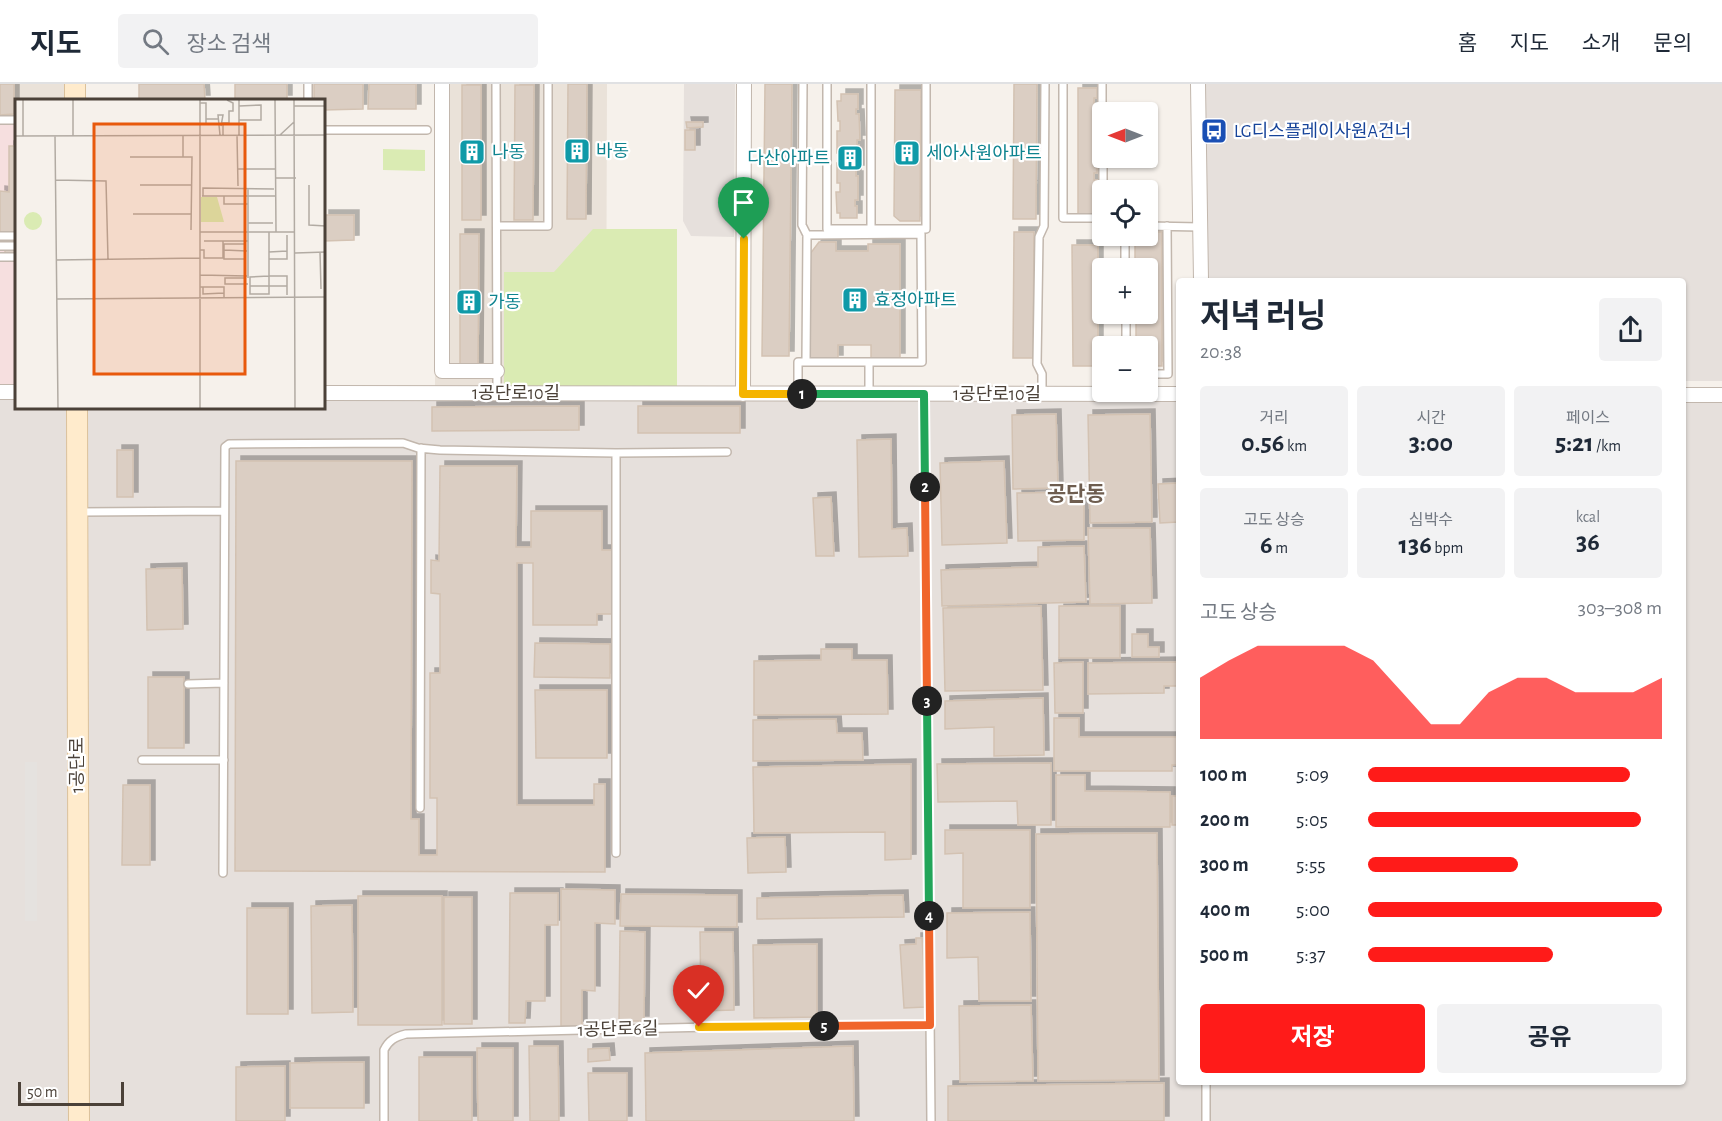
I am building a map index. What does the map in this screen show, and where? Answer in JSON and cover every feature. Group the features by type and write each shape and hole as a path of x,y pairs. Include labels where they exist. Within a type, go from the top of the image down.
{"street":[{"path":"442,84 442,370 497,371"},
{"path":"743,394 744,84"},
{"path":"1198,84 1201,278"},
{"name":"1공단로10길","path":"326,393 1092,393"},
{"name":"1공단로10길","path":"1158,394 1176,394"},
{"path":"1686,395 1722,395"},
{"name":"1공단로","path":"77,410 79,1121"}],"lane":[{"path":"496,84 497,386"},
{"path":"497,226 548,226 548,84"},
{"path":"803,84 802,225 807,235 806,362"},
{"path":"827,84 827,229 926,229 926,84"},
{"path":"871,84 871,229"},
{"path":"1042,394 1042,374 1037,364 1039,237 1044,226 1045,84"},
{"path":"1064,84 1063,218 1092,218"},
{"path":"1102,84 1102,102"},
{"path":"326,130 427,130"},
{"path":"1158,226 1200,227"},
{"path":"1158,374 1168,374 1167,226"},
{"path":"798,394 798,362 922,362 921,234 807,235"},
{"path":"869,362 869,394"},
{"path":"924,394 931,1121"},
{"path":"223,873 225,447 229,444 402,443 440,450 727,452"},
{"path":"420,807 421,448"},
{"path":"616,453 616,853"},
{"path":"77,512 224,511"},
{"path":"188,684 224,683"},
{"path":"141,760 224,760"},
{"name":"1공단로6길","path":"384,1121 384,1050 388,1042 406,1034 742,1026 930,1025"},
{"path":"1206,1085 1206,1121"}],"shaded area":[{"path":"0,84 75,84 75,99 15,99 15,120 0,120"},
{"path":"435,84 607,84 606,394 435,393"},
{"path":"684,84 735,84 734,237 691,236 683,221"},
{"path":"1206,84 1722,84 1722,381 1686,381 1686,278 1207,278"},
{"path":"0,120 15,120 15,392 0,392"},
{"path":"0,392 15,392 15,410 326,410 326,393 1092,394 1092,402 1158,402 1158,394 1176,394 1176,1085 1686,1085 1686,395 1722,395 1722,1121 0,1121"},
{"path":"25,762 37,762 37,921 25,921"}],"green space":[{"path":"383,149 425,150 425,171 383,170"},
{"path":"593,229 677,229 677,386 504,386 504,272 554,272"}],"building":[{"path":"0,84 14,84 14,114 0,115"},
{"path":"139,84 204,84 205,99 139,99"},
{"path":"235,84 287,84 287,99 235,99"},
{"path":"314,84 363,84 363,109 326,110 326,99 314,99"},
{"path":"369,84 416,84 416,109 368,109"},
{"name":"바동","path":"568,84 587,84 586,219 567,219"},
{"path":"765,84 792,84 789,356 762,356"},
{"path":"1014,84 1037,84 1036,219 1013,219"},
{"name":"나동","path":"462,85 481,85 481,220 462,220"},
{"path":"515,85 534,85 533,220 514,220"},
{"path":"1078,88 1097,88 1097,98 1094,98 1092,102 1092,168 1097,168 1097,173 1094,173 1094,180 1092,180 1092,215 1078,215"},
{"name":"세아사원아파트","path":"895,90 921,90 920,221 900,221 894,216"},
{"name":"다산아파트","path":"841,94 858,94 856,114 859,114 860,140 857,140 859,170 856,170 858,200 855,200 855,206 857,206 857,218 840,218 840,213 837,213 836,192 840,192 840,183 837,183 837,163 841,163 840,153 837,153 837,131 840,131 840,121 838,121 837,101 841,101"},
{"path":"686,122 703,122 703,127 687,128"},
{"path":"685,130 695,130 695,150 685,150"},
{"path":"9,146 15,146 15,233 0,233 0,191 9,192"},
{"path":"326,215 354,215 354,240 326,241"},
{"path":"1014,232 1034,232 1033,358 1013,358"},
{"path":"1158,232 1162,232 1162,366 1158,366 1158,336 1136,336 1136,324 1158,324 1158,258 1135,258 1135,246 1158,246"},
{"name":"가동","path":"460,234 479,234 478,369 460,369"},
{"name":"효정아파트","path":"819,242 836,242 836,251 868,251 868,244 900,244 900,358 871,358 871,345 838,345 838,360 810,360 810,254"},
{"path":"5,243 15,243 15,260 5,260"},
{"path":"1072,245 1098,246 1098,258 1092,258 1092,324 1098,324 1098,336 1092,336 1092,366 1073,366"},
{"path":"579,406 579,430 432,431 432,407"},
{"path":"638,406 740,406 740,433 638,433"},
{"path":"1056,414 1058,488 1013,489 1012,415"},
{"path":"1150,414 1152,522 1090,523 1088,415"},
{"path":"891,439 892,529 907,528 908,556 859,557 857,440"},
{"path":"117,450 133,450 133,497 117,497"},
{"path":"236,461 412,461 411,819 419,819 419,855 437,855 437,798 430,798 430,673 440,673 440,594 431,593 431,560 439,561 440,466 517,466 516,547 531,547 531,511 602,511 602,550 612,550 612,614 597,614 597,625 533,625 533,563 517,563 517,805 594,805 594,784 605,784 605,872 235,871"},
{"path":"1004,461 1007,543 942,545 940,463"},
{"path":"1176,483 1176,522 1160,523 1158,484"},
{"path":"1084,492 1084,540 1018,541 1017,493"},
{"path":"831,497 834,556 816,556 813,498"},
{"path":"1088,528 1150,528 1152,603 1090,604"},
{"path":"1084,546 1086,602 942,606 941,570 1038,567 1038,547"},
{"path":"182,568 183,629 147,630 146,569"},
{"path":"1041,606 1043,690 945,691 943,608"},
{"path":"1059,606 1120,606 1120,658 1059,658"},
{"path":"1132,634 1148,634 1148,647 1159,647 1159,657 1132,657"},
{"path":"535,643 610,644 610,678 534,677"},
{"path":"821,649 852,649 852,660 887,660 888,714 754,715 754,661 821,660"},
{"path":"1083,662 1083,713 1055,713 1054,663"},
{"path":"1176,662 1176,686 1164,686 1164,693 1088,694 1088,663"},
{"path":"148,677 184,677 184,748 148,748"},
{"path":"535,690 607,690 607,758 536,758"},
{"path":"1043,698 1044,755 994,756 994,727 945,729 945,701"},
{"path":"1054,718 1079,718 1079,737 1176,737 1176,765 1172,765 1172,771 1054,771"},
{"path":"836,719 837,733 862,733 863,760 753,761 753,720"},
{"path":"1051,763 1051,825 1018,825 1017,801 938,802 937,764"},
{"path":"911,764 911,859 885,860 885,832 754,833 753,767"},
{"path":"1056,775 1085,775 1085,791 1170,792 1170,827 1056,827"},
{"path":"123,785 150,785 150,865 122,865"},
{"path":"1172,796 1176,796 1176,825 1172,825"},
{"path":"945,830 1030,830 1030,908 963,908 963,853 945,854"},
{"path":"1157,833 1159,1080 1038,1081 1036,834"},
{"path":"785,837 786,872 748,873 747,838"},
{"path":"561,889 615,890 615,924 595,923 595,991 582,990 582,1026 561,1026"},
{"path":"510,893 558,893 558,925 545,925 545,1001 526,1001 525,1023 509,1023"},
{"path":"621,894 737,895 737,927 620,926"},
{"path":"903,895 904,917 757,919 757,898"},
{"path":"358,896 442,896 442,1025 358,1025"},
{"path":"444,897 472,897 472,1024 444,1024"},
{"path":"352,905 353,1012 312,1013 311,906"},
{"path":"247,908 288,908 288,1014 247,1014"},
{"path":"1030,912 1031,1001 979,1001 978,957 947,958 947,913"},
{"path":"620,931 645,932 644,1021 619,1021"},
{"path":"700,932 733,932 734,1010 701,1011"},
{"path":"916,938 922,938 926,1007 904,1008 900,945 916,944"},
{"path":"817,944 817,1017 754,1018 753,945"},
{"path":"1031,1005 1033,1081 960,1082 959,1006"},
{"path":"529,1046 558,1046 559,1121 530,1121"},
{"path":"853,1046 854,1121 646,1121 645,1053"},
{"path":"477,1048 513,1048 513,1121 478,1121"},
{"path":"609,1048 610,1060 588,1062 588,1049"},
{"path":"419,1057 472,1057 472,1121 419,1121"},
{"path":"364,1062 364,1108 290,1108 290,1063"},
{"path":"285,1066 285,1121 236,1121 236,1067"},
{"path":"588,1073 627,1073 627,1121 589,1121"},
{"path":"1164,1083 1164,1121 948,1121 948,1086"}],"place":[{"name":"LG디스플레이사원A건너","path":"1214,131"},
{"name":"바동","path":"577,151"},
{"name":"나동","path":"472,152"},
{"name":"세아사원아파트","path":"907,153"},
{"name":"다산아파트","path":"850,158"},
{"name":"효정아파트","path":"855,300"},
{"name":"가동","path":"469,302"}],"district":[{"name":"공단동","path":"1076,494"}],"route":[{"path":"699,1027 930,1025 924,394 743,394 744,239"}]}
